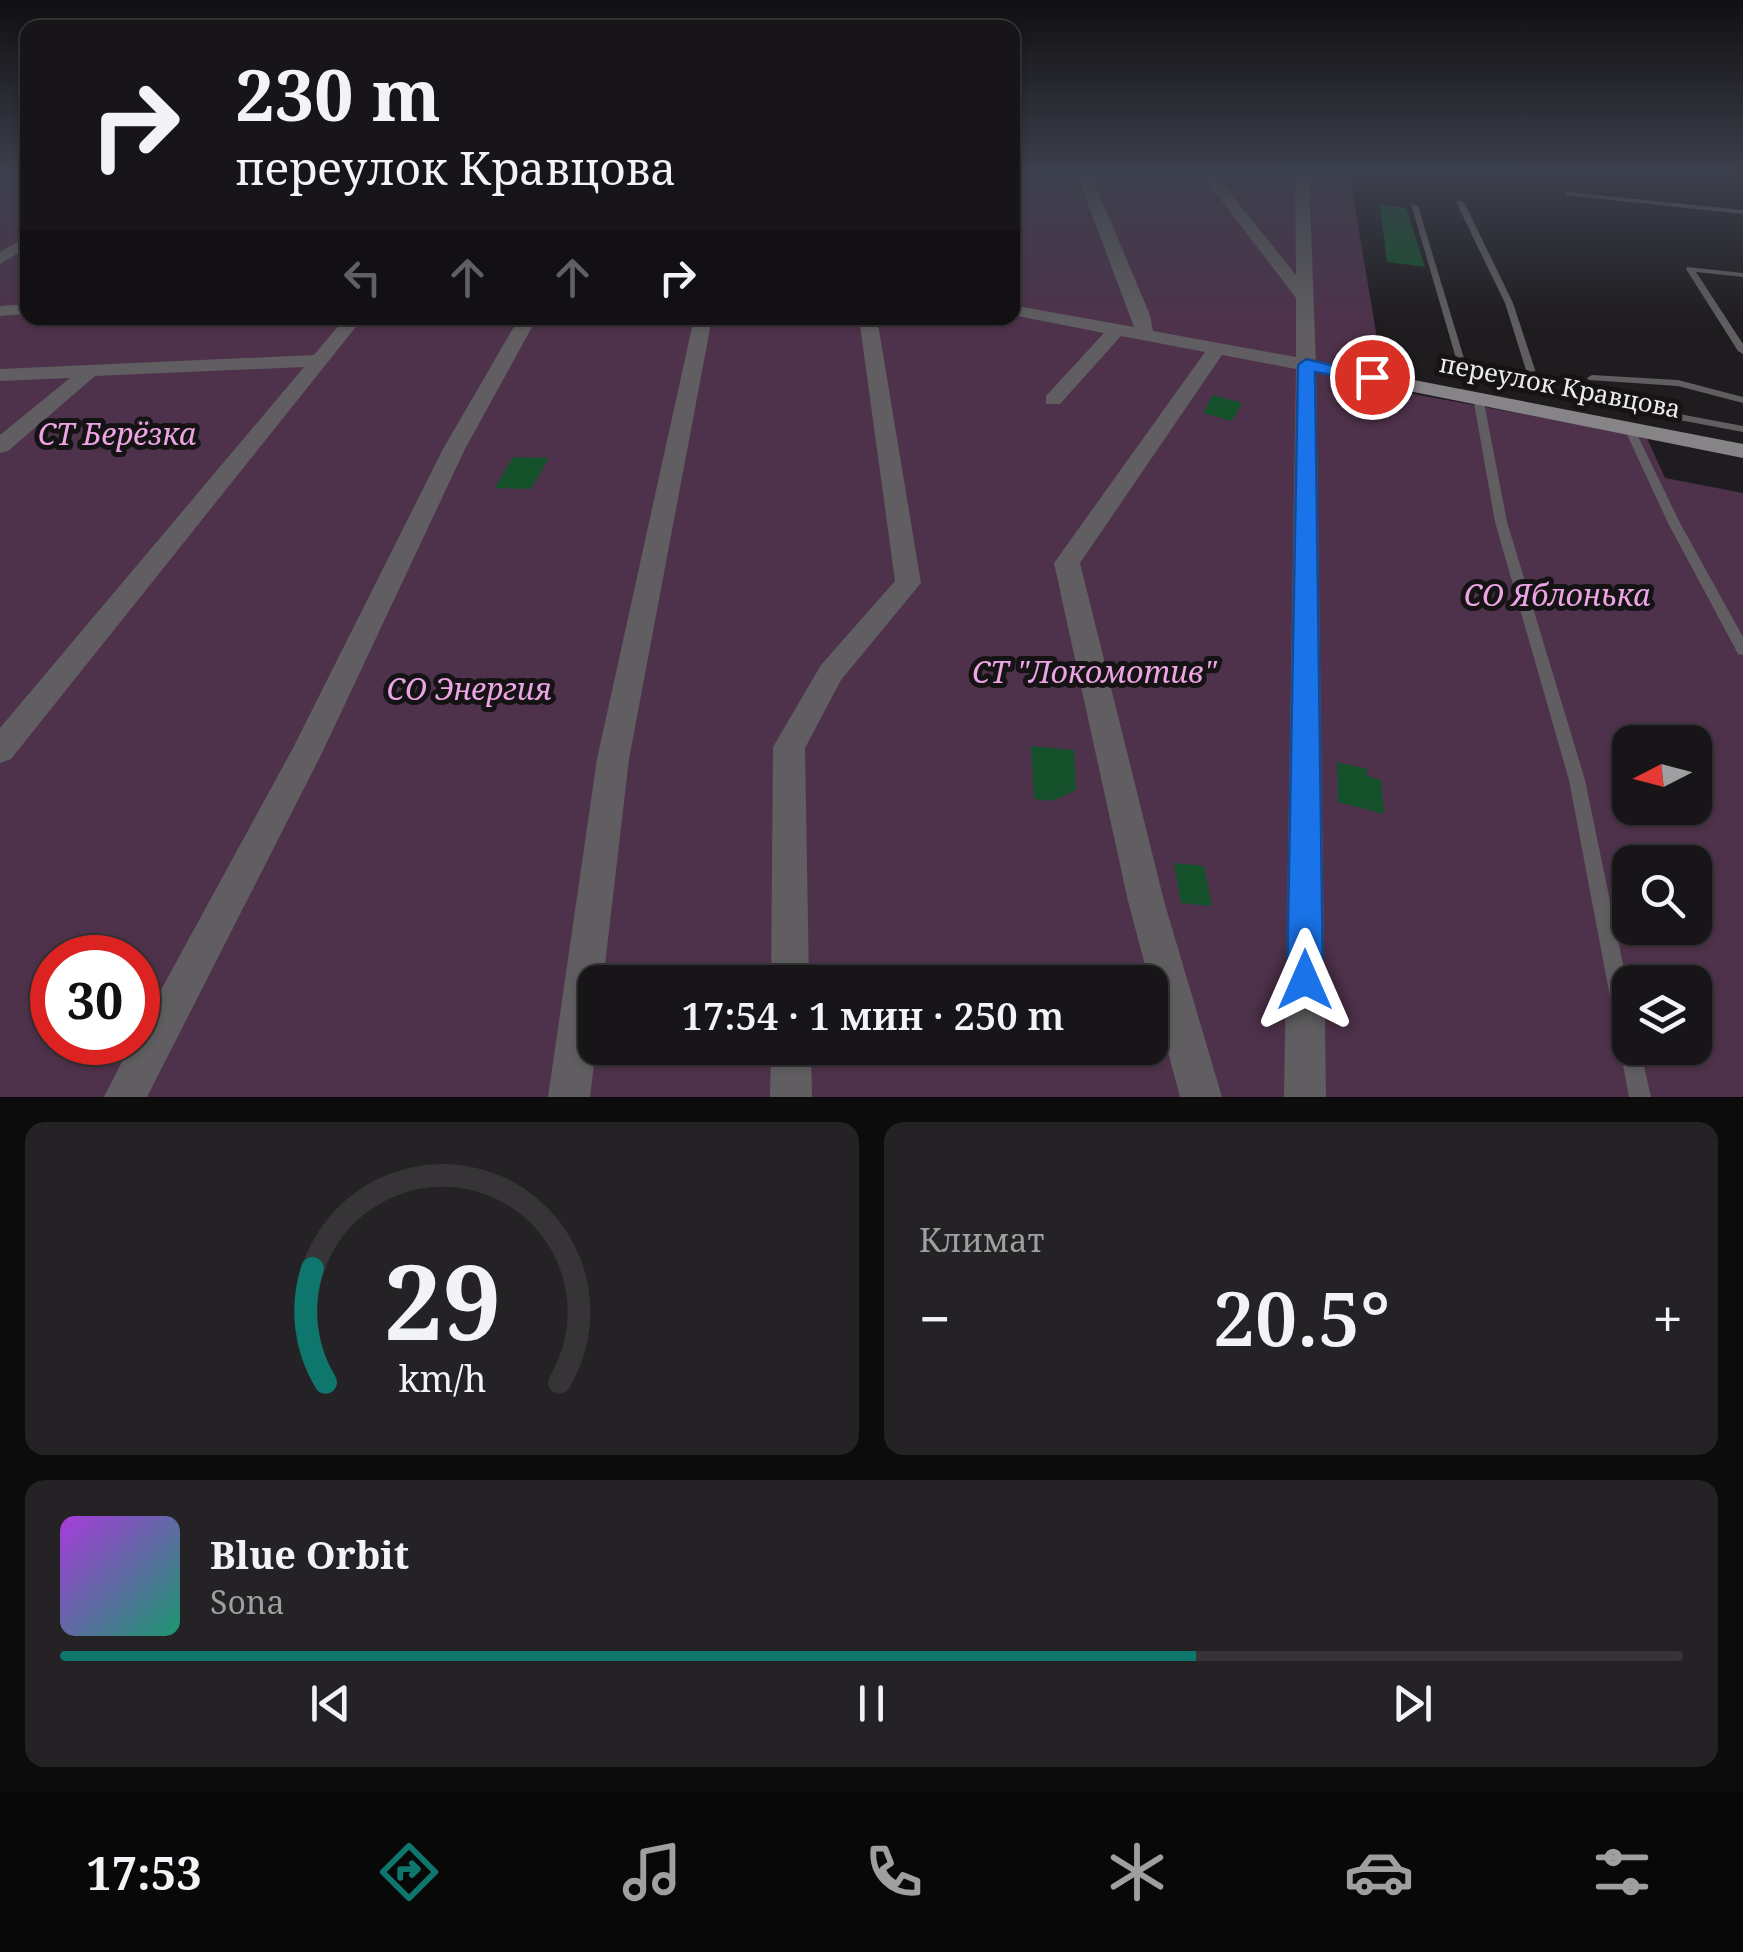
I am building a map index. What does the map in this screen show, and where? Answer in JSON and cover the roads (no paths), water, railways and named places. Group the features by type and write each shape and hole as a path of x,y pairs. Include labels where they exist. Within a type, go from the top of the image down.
{"street":[{"path":"1104,223 1142,316 1144,334"},
{"path":"1246,223 1302,294"},
{"path":"1302,223 1306,365 1305,1097"},
{"name":"переулок Кравцова","path":"1020,312 1743,450"},
{"path":"0,750 348,325"},
{"path":"126,1097 304,756 454,448 524,325"},
{"path":"569,1097 613,759 702,325"},
{"path":"790,965 788,747 832,673 908,583 869,325"},
{"path":"1053,400 1116,330"},
{"path":"1202,1097 1146,902 1067,563 1218,347"},
{"path":"0,376 321,360"},
{"path":"0,446 91,370"},
{"path":"790,1065 791,1097"}],"lane":[{"path":"1419,223 1465,377 1743,429"},
{"path":"1470,223 1510,303 1537,390"},
{"path":"1743,275 1690,269 1743,352"},
{"path":"1592,378 1678,383 1743,400"},
{"path":"1478,398 1501,522 1576,780 1640,1097"},
{"path":"1629,428 1674,523 1743,650"}],"park label":[{"name":"СТ Берёзка","path":"117,435"},
{"name":"СО Яблонька","path":"1557,596"},
{"name":"СТ \"Локомотив\"","path":"1094,673"},
{"name":"СО Энергия","path":"469,690"}]}
